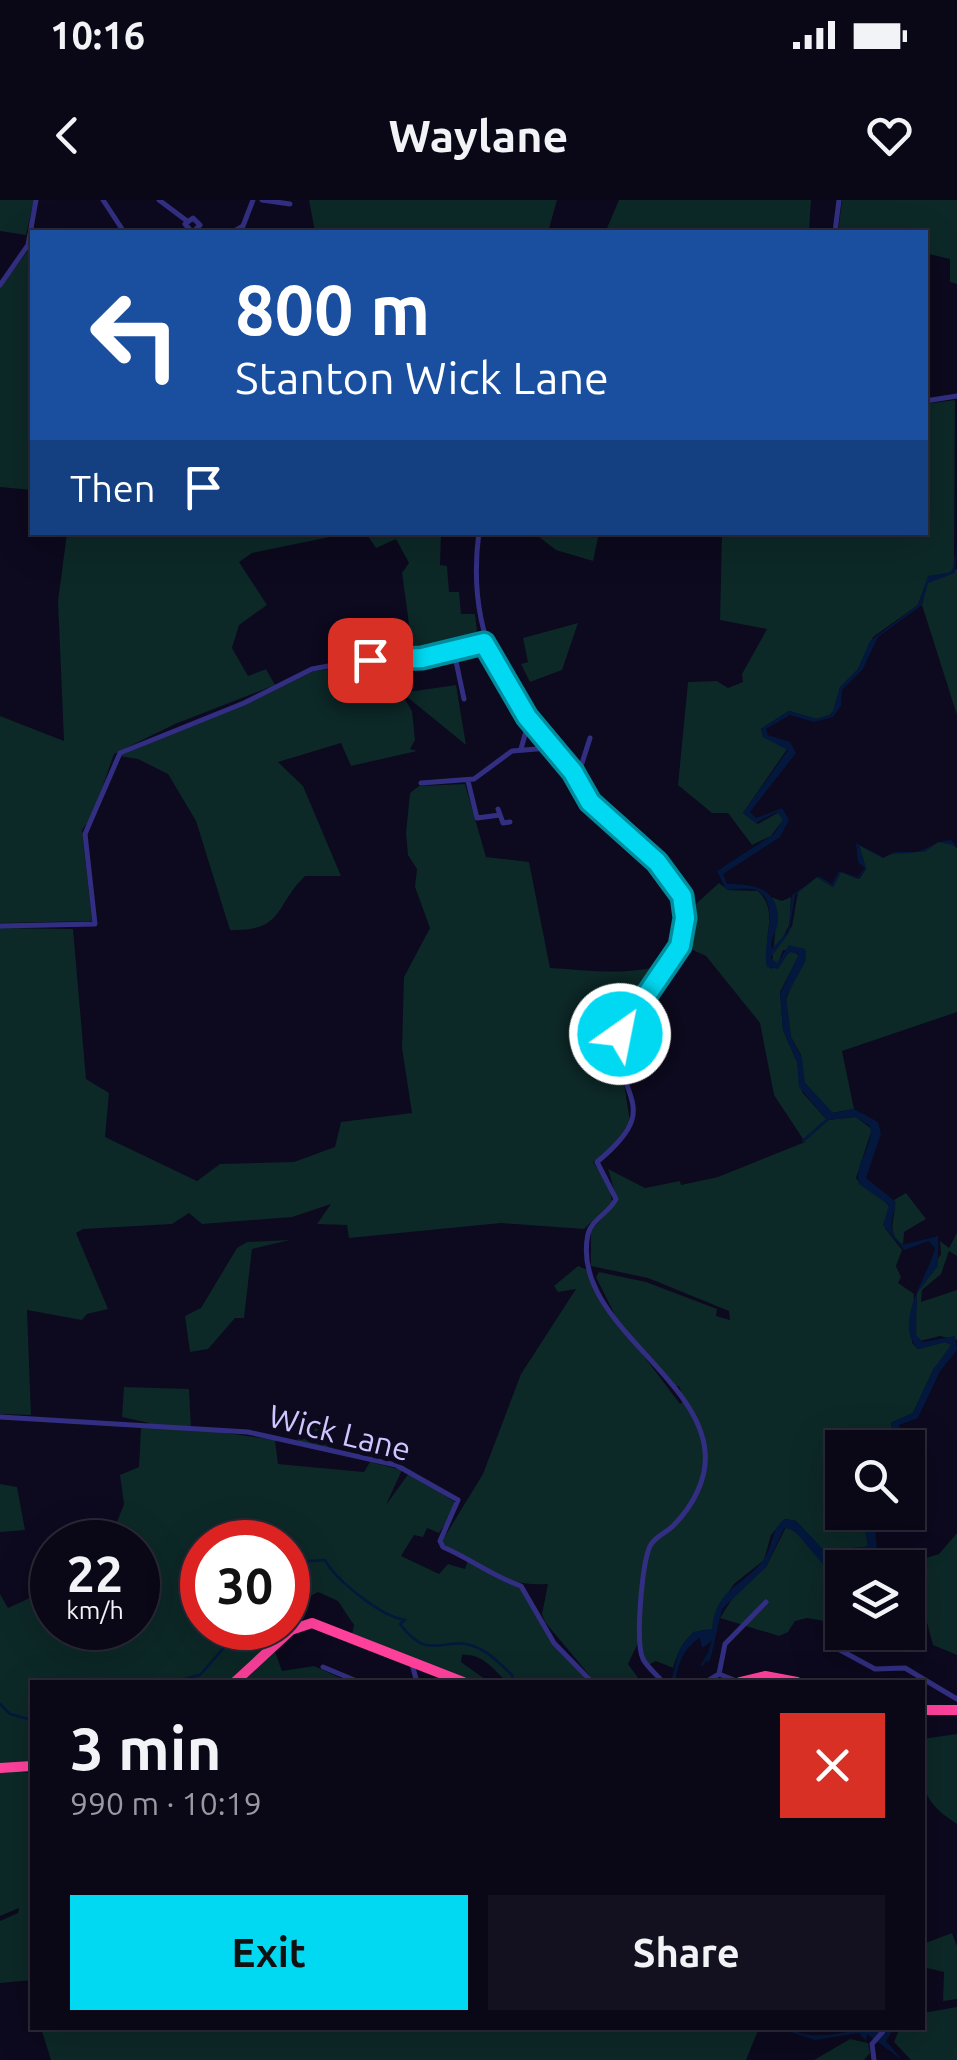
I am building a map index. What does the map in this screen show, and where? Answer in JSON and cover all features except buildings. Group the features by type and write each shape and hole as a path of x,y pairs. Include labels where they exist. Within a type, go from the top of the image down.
{"highway":[{"path":"237,1680 292,1630 306,1623 458,1680"},
{"path":"750,1680 769,1676 788,1680"},
{"path":"925,1710 957,1710"},
{"path":"0,1768 29,1768"}],"street":[{"path":"32,230 36,200"},
{"path":"103,200 123,230"},
{"path":"159,200 186,221"},
{"path":"236,230 246,222 253,200"},
{"path":"262,200 286,206"},
{"path":"835,230 839,200"},
{"path":"186,221 196,218 196,230"},
{"path":"186,221 186,228 191,230"},
{"path":"0,285 30,244"},
{"path":"928,400 957,396"},
{"path":"479,535 476,590 484,643 549,748 578,779 608,823 669,874 685,907 680,946 620,1034 632,1123 619,1147 598,1162 616,1199 588,1236 589,1267 613,1317 653,1361 694,1417 704,1443 702,1485 670,1529 652,1542 647,1562 638,1642 642,1657 661,1680"},
{"path":"0,926 84,926 97,921 85,834 120,753 244,703 312,669 454,652 484,643"},
{"path":"454,652 465,699"},
{"path":"521,749 530,720"},
{"path":"578,779 590,738"},
{"path":"421,783 468,780 521,749 549,748"},
{"path":"468,780 477,818 499,812 503,822 510,822"},
{"name":"Wick Lane","path":"0,1416 225,1428 386,1462 416,1473 458,1500 458,1510 440,1540 442,1547 474,1560 493,1576 521,1586 554,1643 590,1680"},
{"path":"709,1680 719,1674 726,1644 766,1602"},
{"path":"840,1650 875,1670 906,1668 957,1699"},
{"path":"410,1660 416,1680"},
{"path":"323,1667 353,1680"},
{"path":"719,1674 735,1680"},
{"path":"874,2060 872,2044 885,2030"}],"green space":[{"path":"0,200 34,200 26,235 0,231"},
{"path":"309,200 557,200 549,230 315,230"},
{"path":"619,200 811,200 809,230 607,228"},
{"path":"842,200 957,200 957,284 950,282 950,259 928,254 928,230 838,230"},
{"path":"30,248 30,490 0,487 0,288"},
{"path":"955,400 954,569 929,582 918,605 873,637 858,669 840,687 837,706 830,715 816,719 789,711 761,729 763,737 788,748 743,813 758,824 779,812 783,820 771,836 752,845 728,813 712,813 678,785 688,682 717,681 728,688 743,682 742,674 767,629 720,620 722,535 928,535 928,404"},
{"path":"67,535 339,535 252,553 239,562 267,605 239,625 232,648 248,676 266,669 275,685 175,724 114,754 92,817 82,830 92,921 0,923 0,716 64,741 58,601"},
{"path":"367,535 441,535 440,565 447,566 449,592 459,592 461,614 475,614 478,641 419,655 405,653 410,631 402,573 409,563 396,539 376,548"},
{"path":"537,535 599,535 593,561 556,550"},
{"path":"957,569 957,715 922,605 927,583"},
{"path":"578,623 562,670 530,682 521,664 528,662 523,638"},
{"path":"401,661 397,686 412,711 415,740 410,749 417,751 351,766 341,743 278,762 303,786 341,876 305,876 270,921 230,930 196,821 168,774 138,759 119,756 246,704 314,671"},
{"path":"401,671 408,692 456,685 466,745 401,692"},
{"path":"465,784 486,857 529,862 550,968 612,972 652,968 657,973 616,1032 630,1122 609,1151 593,1162 609,1185 612,1202 584,1229 501,1223 349,1238 347,1225 317,1224 331,1204 292,1217 202,1224 189,1213 172,1224 83,1229 76,1233 108,1309 87,1314 82,1320 27,1310 31,1415 0,1414 0,928 73,929 86,1079 109,1093 105,1137 197,1181 220,1164 294,1162 335,1147 341,1122 412,1113 402,1048 404,977 430,928 415,887 417,869 408,855 410,793 419,786"},
{"path":"938,842 949,842 957,848 957,1012 842,1051 854,1109 832,1113 804,1082 801,1055 791,1037 786,999 806,951 783,950 778,963 772,963 777,913 771,897 782,901 791,897 790,923 779,946 792,926 798,892 817,877 833,887 841,872 859,879 866,869 859,845 883,858 895,852 924,852"},
{"path":"719,883 728,890 758,891 765,900 771,969 791,951 799,955 780,992 783,1030 797,1062 802,1092 827,1120 856,1117 872,1129 856,1178 890,1208 885,1228 902,1250 896,1266 901,1277 898,1283 914,1294 912,1343 918,1349 945,1342 952,1345 933,1370 913,1413 891,1423 892,1430 825,1430 825,1530 866,1530 868,1547 825,1552 796,1521 785,1519 771,1535 764,1560 734,1584 718,1608 712,1630 691,1636 673,1668 656,1661 648,1665 638,1643 628,1664 640,1680 593,1680 545,1622 542,1614 548,1584 505,1578 444,1546 442,1541 483,1474 521,1374 576,1289 558,1292 554,1286 578,1266 588,1270 601,1299 680,1404 684,1401 679,1386 673,1386 616,1317 596,1277 599,1272 646,1282 717,1309 716,1316 730,1320 729,1311 648,1278 591,1266 591,1231 617,1200 608,1169 645,1188 680,1181 681,1185 718,1177 805,1142 774,1095 760,1023 706,956 684,946 686,913"},
{"path":"906,1193 926,1219 904,1232 903,1245 892,1224 894,1200"},
{"path":"957,1233 957,1256 949,1251 941,1274 922,1290 921,1302 957,1290 957,1340 940,1336 920,1341 915,1333 917,1293 941,1254 940,1241 949,1248"},
{"path":"290,1240 252,1249 244,1318 235,1318 208,1349 190,1352 185,1316 201,1308 237,1248 247,1242"},
{"path":"124,1387 189,1389 191,1428 275,1440 278,1464 364,1472 370,1462 402,1470 386,1505 409,1473 455,1502 455,1510 439,1533 427,1528 423,1537 414,1535 401,1556 439,1574 448,1564 465,1569 468,1560 520,1588 552,1643 587,1680 505,1680 482,1660 462,1655 461,1662 486,1680 463,1680 352,1635 354,1625 338,1601 318,1592 310,1596 310,1520 180,1520 180,1650 266,1650 231,1680 30,1680 30,1762 0,1764 0,1594 8,1608 30,1598 30,1650 160,1650 160,1520 118,1520 124,1504 120,1475 139,1467 141,1428 149,1423 122,1417"},
{"path":"301,1421 331,1423 333,1451 297,1442"},
{"path":"0,1484 17,1487 25,1530 0,1532"},
{"path":"786,1527 800,1535 825,1561 825,1621 807,1618 795,1621 788,1632 779,1636 720,1618 734,1596 766,1567"},
{"path":"957,1533 957,1655 933,1645 925,1615 925,1558 939,1554"},
{"path":"275,1652 282,1671 314,1666 345,1680 244,1680"},
{"path":"957,1734 957,1824 928,1797 925,1739"},
{"path":"0,1770 30,1773 30,1980 0,1983 0,1921 18,1913 19,1908 0,1916"},
{"path":"952,1933 957,1946 957,1999 943,2001 944,1972 925,1967 925,1943"},
{"path":"957,2007 957,2060 911,2060 894,2042 899,2030 925,2030 925,2013"},
{"path":"42,2030 758,2030 746,2060 51,2060"},
{"path":"850,2039 868,2043 870,2053 864,2060 814,2060"}],"water":[{"path":"957,546 955,573 928,583 922,605 878,637 863,669 842,690 841,706 833,717 814,722 790,715 766,729 768,735 790,742 796,753 750,812 756,818 782,808 789,820 780,837 723,874 727,884 755,887 774,900 778,920 772,949 788,931 792,895 813,880 795,895 789,933 770,958 777,963 789,945 805,949 806,960 786,997 791,1037 802,1058 805,1083 833,1113 854,1109 878,1122 881,1134 866,1178 896,1202 894,1235 902,1245 938,1236 938,1266 917,1293 935,1248 929,1241 904,1250 883,1225 889,1205 859,1184 870,1126 856,1117 827,1120 799,1087 797,1062 783,1030 780,994 799,954 789,952 778,969 767,967 769,915 765,897 755,890 726,889 717,871 774,834 783,820 777,812 756,823 743,813 788,750 763,737 761,729 789,711 817,719 832,714 840,687 858,669 870,641 918,605 928,576 952,572"},
{"path":"856,843 883,857 889,855 883,858 859,845 866,869 857,879 841,872 833,887 817,877 832,884 839,871 857,877 865,868 858,862"},
{"path":"917,1293 916,1335 923,1342 955,1336 957,1350 940,1371 918,1418 899,1425 900,1430 892,1430 891,1423 913,1413 933,1370 951,1345 945,1342 918,1349 911,1338 910,1312"},
{"path":"784,1519 796,1521 825,1551 825,1567 794,1530 784,1528 766,1567 722,1609 712,1652 707,1655 712,1641 702,1648 700,1638 682,1657 676,1680 672,1680 679,1650 693,1632 712,1629 718,1605 762,1562 776,1529"},
{"path":"865,1530 875,1530 877,1549 851,1550 868,1546"},
{"path":"785,2030 813,2035 861,2030 881,2030 884,2034 893,2030 886,2041 902,2060 867,2034 866,2041 859,2033 815,2040"}],"waterway":[{"path":"803,1141 828,1119"},
{"path":"310,1561 325,1560 360,1596 405,1620 400,1624 421,1643 468,1644 493,1657 513,1680"},
{"path":"180,1680 200,1675 222,1650"},
{"path":"708,1661 711,1652"},
{"path":"702,1665 708,1655"},
{"path":"0,1704 10,1714 30,1719"}],"route":[{"path":"370,660 422,658 484,643 544,743 573,772 597,811 657,862 676,884 685,907 680,946 620,1034"}]}
